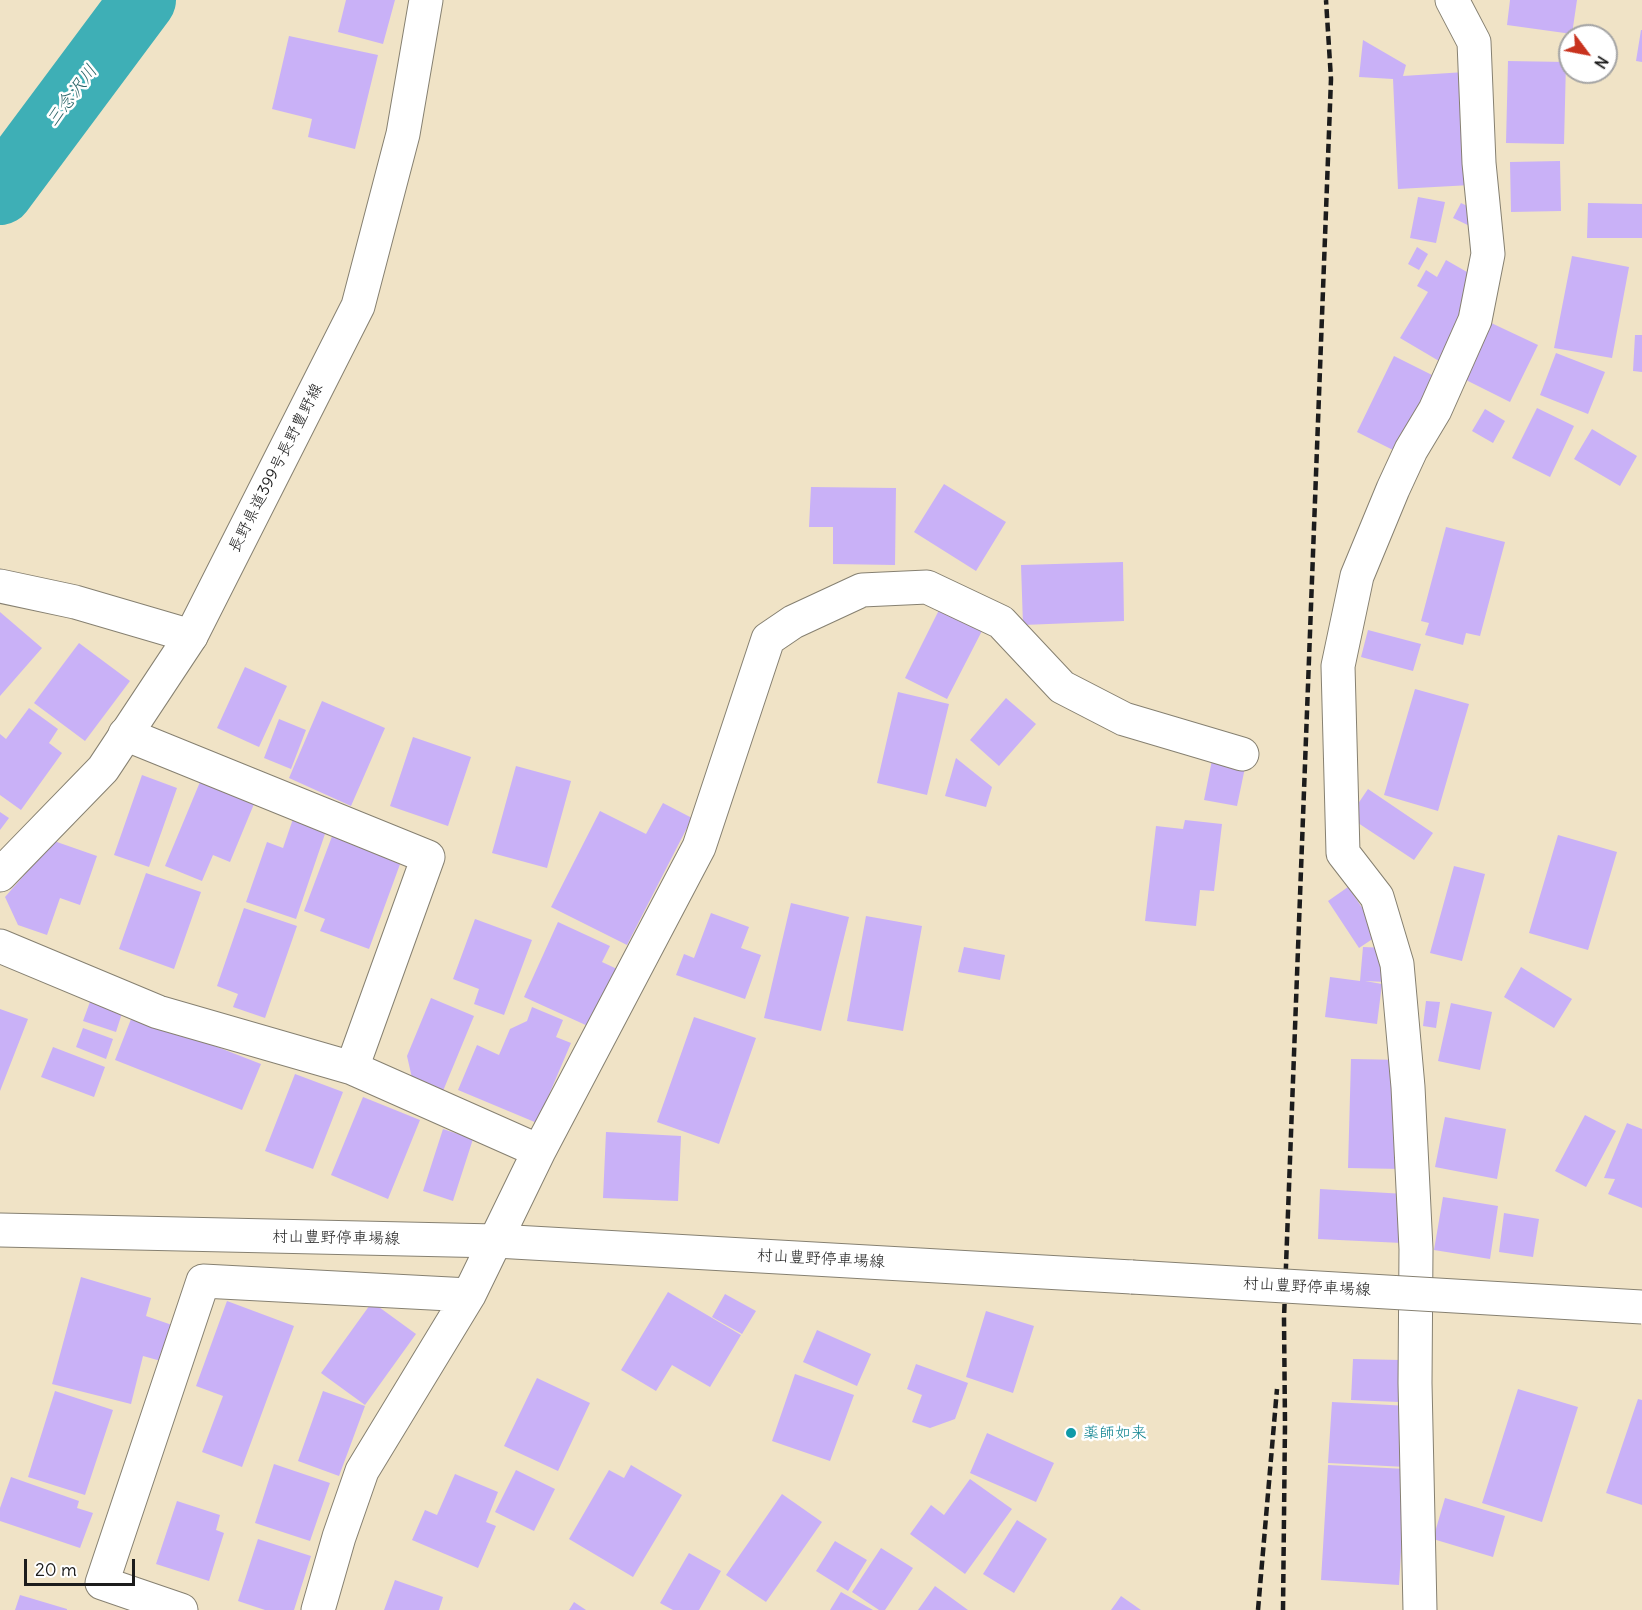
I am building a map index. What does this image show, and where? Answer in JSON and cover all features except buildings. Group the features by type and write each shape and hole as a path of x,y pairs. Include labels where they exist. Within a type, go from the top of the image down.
{"street":[{"name":"長野県道399号長野豊野線","path":"0,875 103,769 191,636 358,306 403,134 426,0"},
{"path":"1420,1610 1415,1383 1416,1250 1408,1087 1397,964 1377,897 1343,853 1338,666 1357,576 1393,489 1411,450 1435,410 1475,320 1488,254 1479,163 1474,42 1452,0"},
{"path":"0,586 75,602 191,636"},
{"path":"318,1610 339,1537 362,1471 469,1294 538,1151 699,847 768,639 793,622 862,590 927,587 1001,622 1062,687 1124,719 1242,754"},
{"path":"125,734 428,857 352,1068"},
{"path":"0,946 158,1012 352,1068 538,1151"},
{"name":"村山豊野停車場線","path":"0,1230 496,1241 1642,1307"},
{"path":"181,1610 102,1583 203,1281 469,1294"}],"waterway":[{"name":"三念沢川","path":"0,192 143,0"}],"railway":[{"path":"1283,1610 1284,1318 1331,79 1326,0"},
{"path":"1258,1610 1277,1389"}],"place":[{"name":"薬師如来","path":"1071,1433"}]}
